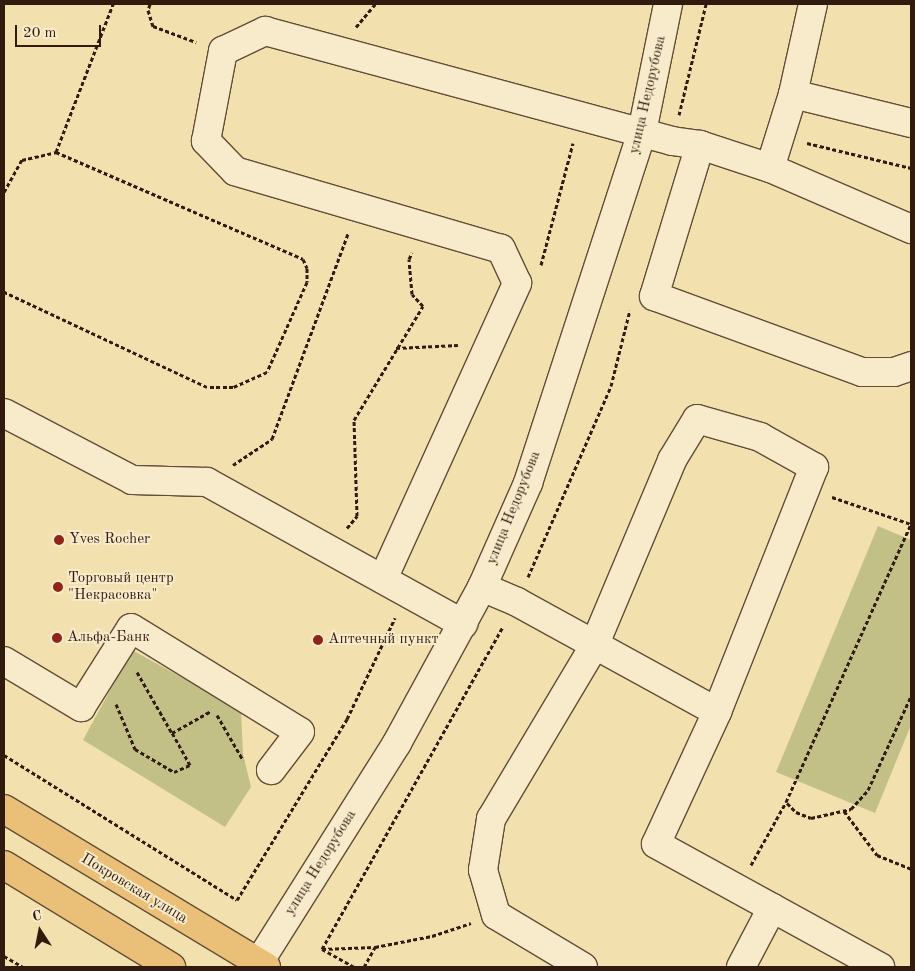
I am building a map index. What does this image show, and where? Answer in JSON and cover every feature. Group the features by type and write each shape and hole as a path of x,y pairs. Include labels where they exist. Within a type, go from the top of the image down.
{"main road":[{"name":"Покровская улица","path":"4,810 260,966"},
{"path":"4,865 171,967"}],"street":[{"name":"улица Недорубова","path":"260,966 397,743 482,587 528,483 642,132 668,4"},
{"path":"770,168 777,136 793,94 813,4"},
{"path":"383,579 517,283 500,249 235,171 206,141 223,52 265,32 642,132 672,142 700,146 770,168 911,229"},
{"path":"793,94 911,123"},
{"path":"700,146 654,296 862,372 894,372 911,366"},
{"path":"4,413 132,480 207,482 463,624"},
{"path":"583,967 496,915 483,870 491,819 594,646 672,460 697,419 760,437 814,467 717,712 656,844 880,967"},
{"path":"482,587 517,602 717,712"},
{"path":"4,661 80,707 131,628 300,732 271,770"},
{"path":"742,967 772,908"}],"path":[{"path":"56,152 113,4"},
{"path":"150,4 148,10 153,26 223,52"},
{"path":"777,136 911,168"},
{"path":"4,192 22,160 56,152 302,259 307,268 307,282 268,372 233,386 207,386 4,292"},
{"path":"207,482 272,438 358,207"},
{"path":"329,549 357,516 354,420 423,306 412,294 409,259 426,227"},
{"path":"396,348 490,344"},
{"path":"737,889 786,802 911,524 805,488"},
{"path":"113,695 135,749 174,772 190,765 128,656 142,635"},
{"path":"172,733 240,694"},
{"path":"786,802 796,812 811,818 851,809 868,790 911,696"},
{"path":"4,756 238,900"},
{"path":"844,811 877,855 911,869"},
{"path":"354,967 322,949 375,947 432,936 496,915"},
{"path":"364,967 375,947"},
{"path":"4,956 22,967"}],"shaded area":[{"path":"878,526 911,540 911,725 875,813 776,772"},
{"path":"132,650 241,710 243,754 251,787 225,827 83,740"}],"place":[{"name":"Yves Rocher","path":"59,540"},
{"name":"Торговый центр \"Некрасовка\"","path":"58,587"},
{"name":"Альфа-Банк","path":"57,638"},
{"name":"Аптечный пункт","path":"318,640"}]}
